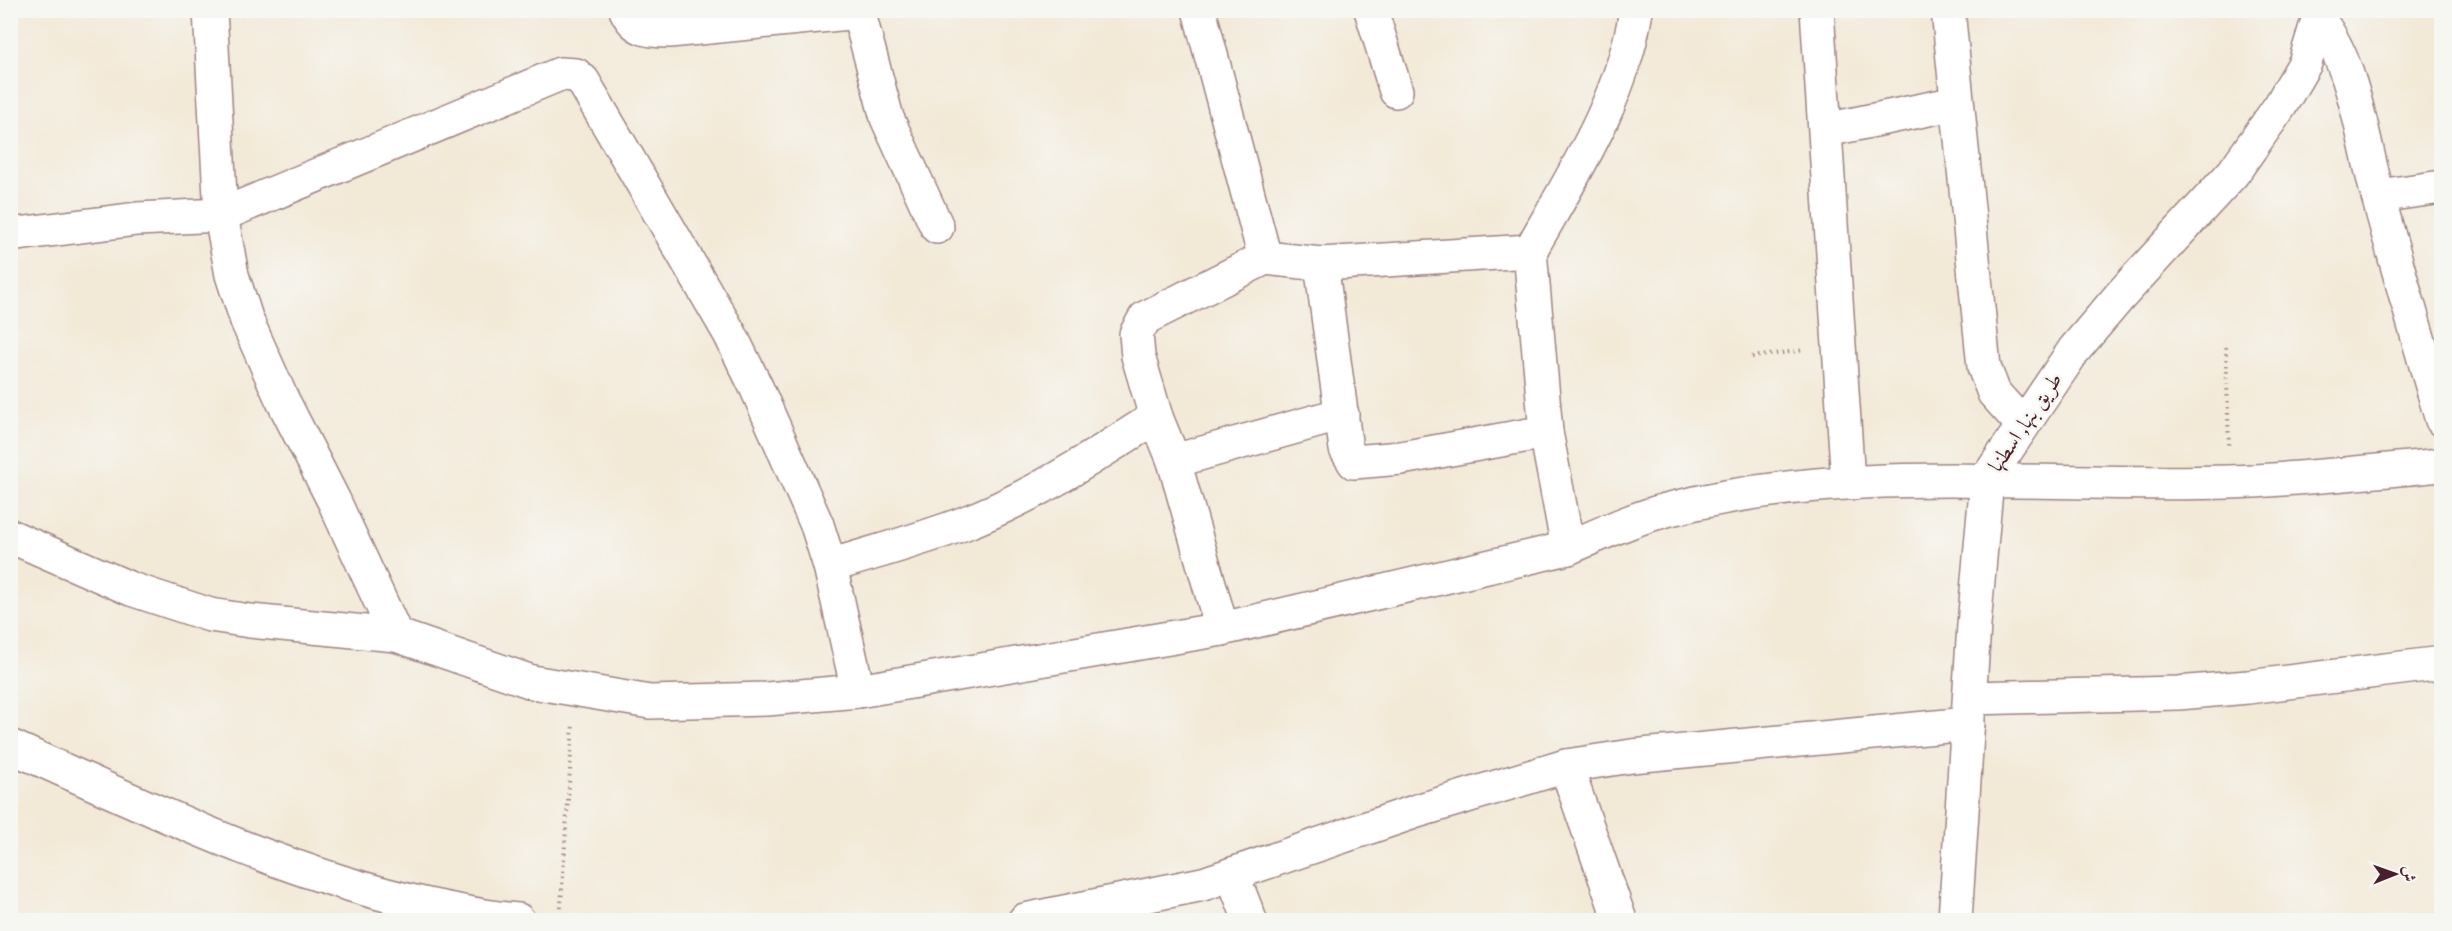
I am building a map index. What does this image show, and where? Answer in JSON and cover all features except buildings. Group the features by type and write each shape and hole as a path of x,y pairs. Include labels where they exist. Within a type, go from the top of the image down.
{"street":[{"path":"210,10 221,215 232,275 247,321 396,635"},
{"path":"626,10 639,27 649,31 669,31 858,11 886,118 937,227"},
{"path":"1199,10 1265,258"},
{"path":"1371,10 1396,91"},
{"path":"1568,548 1546,432 1530,251 1594,137 1615,90 1636,10"},
{"path":"1818,10 1848,482"},
{"path":"1948,10 1984,367 1994,393 2022,424"},
{"path":"2320,15 2346,65 2378,196 2442,420"},
{"name":"طريق بنها, اسطنها","path":"1955,921 1974,625 1987,479 2022,424 2082,341 2233,173 2280,106 2300,71 2320,15"},
{"path":"10,236 137,219 221,215 560,74 576,75 583,81 730,334 808,504 830,566 858,692"},
{"path":"1826,130 1957,103"},
{"path":"2378,196 2442,187"},
{"path":"1222,628 1174,461 1156,417 1136,345 1139,325 1145,318 1187,295 1265,258 1321,264 1530,251"},
{"path":"1321,264 1349,457 1354,462 1361,463 1546,432"},
{"path":"1174,461 1342,414"},
{"path":"830,566 965,523 1001,507 1084,463 1156,417"},
{"path":"10,536 131,590 210,615 396,635 532,682 576,691 650,702 767,699 858,692 1222,628 1568,548 1630,522 1670,509 1737,496 1848,482 1987,479 2229,482 2442,465"},
{"path":"1025,921 1203,884 1417,811 1566,766 1969,711 2248,687 2442,663"},
{"path":"10,746 276,861 377,894 492,918 518,921"},
{"path":"1566,766 1620,921"},
{"path":"1232,874 1250,921"}],"path":[{"path":"1752,357 1840,345"},
{"path":"2226,347 2229,482"},
{"path":"560,921 576,691"}]}
